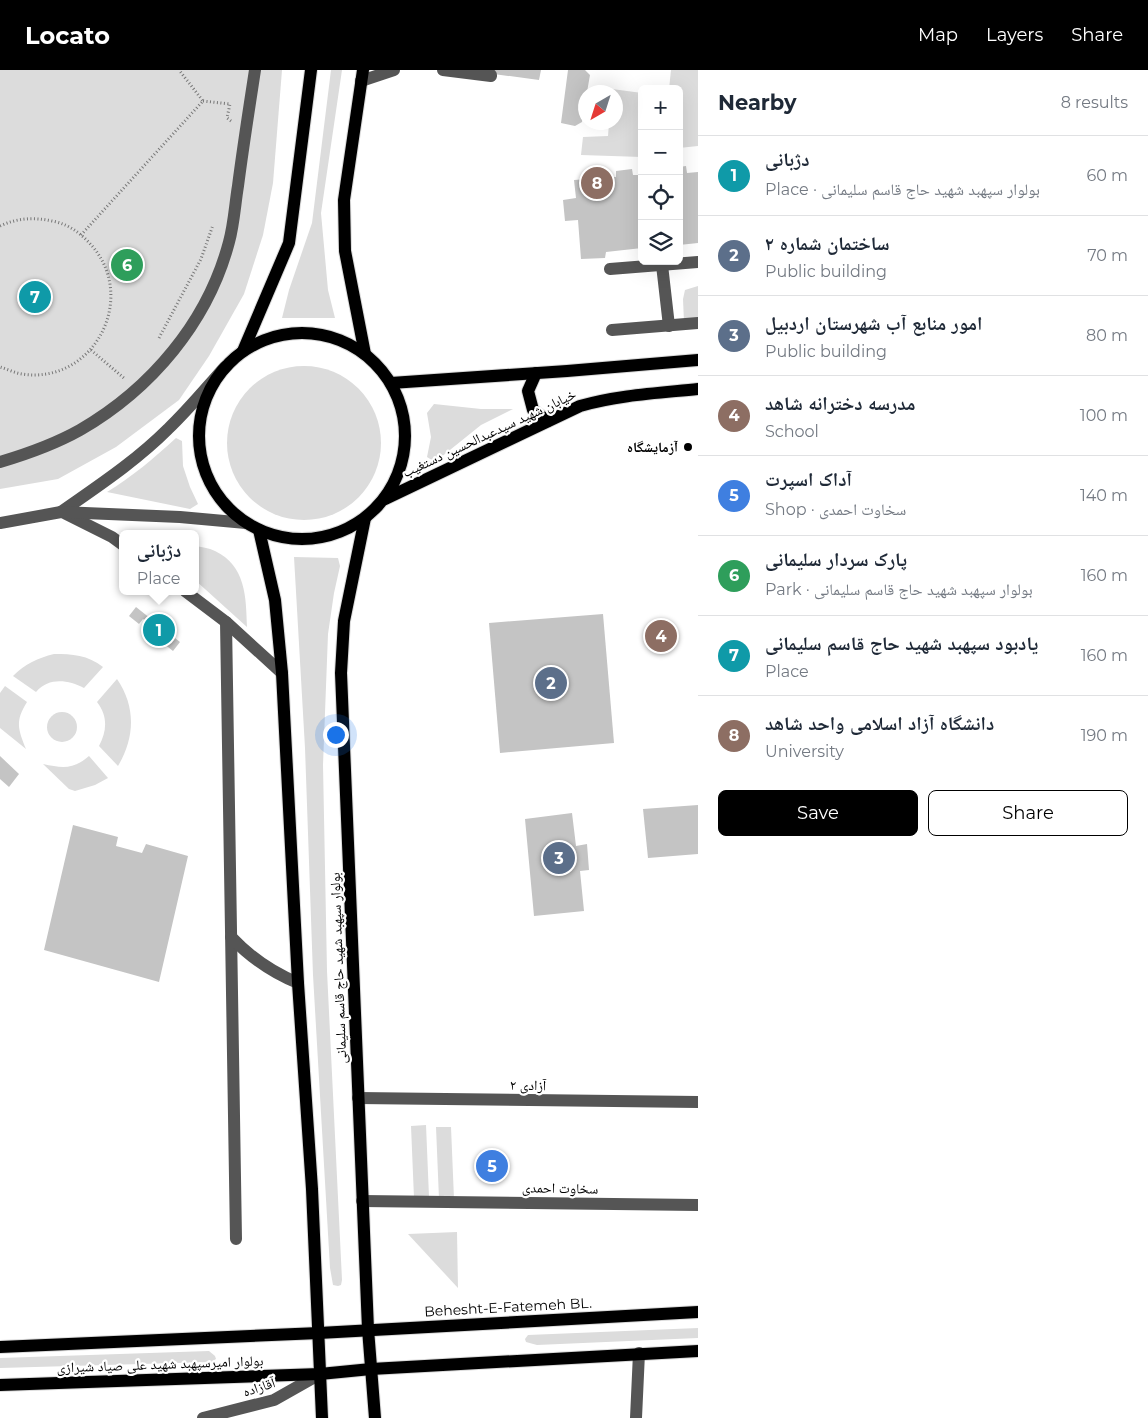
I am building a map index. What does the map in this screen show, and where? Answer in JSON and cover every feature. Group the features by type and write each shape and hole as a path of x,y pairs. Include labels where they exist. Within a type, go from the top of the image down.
{"main road":[{"path":"243,351 289,243 310,70"},
{"path":"362,76 344,200 345,251 365,354"},
{"path":"292,333 317,334 342,341 365,354 379,367 391,383 401,405 406,430 404,454 397,478 385,499 366,518 341,532 314,539 286,539 259,530 246,523 224,503 208,478 200,450 200,420 209,391 225,367 243,351 266,339 292,333"},
{"name":"خیابان شهید سیدعبدالحسین دستغیب","path":"391,383 698,360"},
{"path":"536,373 528,391 533,410 548,421"},
{"name":"خیابان شهید سیدعبدالحسین دستغیب","path":"385,499 580,406 593,402 651,393 698,389"},
{"name":"بولوار سپهبد شهید حاج قاسم سلیمانی","path":"366,518 344,621 340,673 368,1329 375,1418"},
{"path":"259,530 275,600 282,673 298,983 312,1189 322,1418"},
{"name":"Behesht-E-Fatemeh BL.","path":"319,1332 698,1312"},
{"name":"بولوار امیرسپهبد شهید علی صیاد شیرازی","path":"0,1347 319,1332"},
{"path":"320,1374 371,1369 698,1351"},
{"name":"بولوار امیرسپهبد شهید علی صیاد شیرازی","path":"0,1385 320,1374"}],"street":[{"path":"0,462 52,444 105,414 152,375 191,326 207,299 220,271 230,241 255,70"},
{"path":"362,76 394,70"},
{"path":"443,70 491,75"},
{"path":"683,263 698,262"},
{"path":"610,269 662,265 669,326"},
{"path":"612,330 698,323"},
{"path":"61,512 110,478 169,429 225,367"},
{"path":"61,512 119,542"},
{"path":"0,523 61,512 180,517 246,523"},
{"path":"190,595 226,622 282,673"},
{"path":"226,622 236,1239"},
{"path":"231,937 261,964 278,975 298,983"},
{"name":"آزادی ۲","path":"358,1098 698,1102"},
{"name":"سخاوت احمدی","path":"362,1201 698,1205"},
{"path":"636,1418 639,1353"},
{"name":"آقازاده","path":"203,1418 274,1400 320,1374"}],"path":[{"path":"178,70 203,101 230,104 227,118 232,122 232,127"},
{"path":"81,235 203,101"},
{"path":"159,339 201,259 216,216"},
{"path":"0,226 9,221 36,218 62,223 81,235 101,257 110,280 112,305 105,329 91,350 71,365 48,374 23,374 0,367"},
{"path":"91,350 136,390"},
{"path":"122,384 126,380"}],"shaded area":[{"path":"0,70 282,70 273,183 263,235 244,294 209,356 179,400 116,447 58,479 0,489"},
{"path":"331,70 342,70 321,213 328,290 335,318 282,318 289,290 312,223"},
{"path":"671,70 698,70 698,146 683,148 683,85 669,85"},
{"path":"623,90 638,92 638,157 581,155 583,137 608,136 608,130 623,130"},
{"path":"698,286 698,321 684,322 683,299 685,290"},
{"path":"304,366 333,372 347,379 358,389 368,400 375,414 381,443 375,472 368,486 358,497 347,507 333,514 304,520 275,514 261,507 250,497 240,486 233,472 227,443 233,414 240,400 250,389 261,379 275,372"},
{"path":"434,404 481,409 513,409 481,425 435,462 427,457 431,437 427,413"},
{"path":"176,438 182,441 183,466 198,504 190,509 107,492 143,467"},
{"path":"199,547 215,551 233,565 245,594 247,627 199,584"},
{"path":"294,557 338,558 340,566 328,634 323,765 327,971 342,1280 341,1285 338,1286 333,1285 330,1268 313,975 305,748"},
{"path":"54,654 80,656 92,660 103,667 84,688 72,683 59,681 47,684 36,692 13,676 32,662"},
{"path":"117,679 128,700 131,722 128,744 118,766 99,746 104,735 105,718 97,702"},
{"path":"5,686 27,702 19,720 21,736 26,749 0,728 0,693"},
{"path":"62,712 72,717 77,727 72,737 62,742 52,737 47,727 52,717"},
{"path":"89,756 108,778 95,785 75,791 69,789 43,764 67,767 78,764"},
{"path":"426,1125 429,1197 414,1198 411,1126"},
{"path":"436,1127 451,1127 454,1199 439,1199"},
{"path":"457,1232 458,1288 408,1234"},
{"path":"698,1328 698,1338 537,1345 526,1342 525,1339 528,1335"},
{"path":"209,1351 216,1359 211,1362 0,1368 0,1358"}],"building":[{"path":"464,70 541,70 539,80"},
{"path":"568,70 585,70 590,75 588,85 578,85 578,124 575,126 561,123"},
{"path":"683,166 686,166 687,173 698,172 698,243 683,245 683,175"},
{"path":"632,169 633,175 638,175 638,248 606,252 605,258 581,259 578,220 565,221 563,200 576,198 574,180 616,177 616,171"},
{"path":"136,607 180,642 173,651 163,643 167,638 163,639 144,624 146,621 143,619 139,624 129,616"},
{"path":"603,614 614,743 500,753 489,623"},
{"path":"0,756 19,774 9,787 0,779"},
{"path":"698,805 698,854 648,858 643,809"},
{"path":"572,813 576,846 587,844 589,870 580,871 584,911 534,916 525,819"},
{"path":"73,825 118,837 116,846 142,853 146,844 188,856 159,982 44,950"},
{"path":"502,1158 502,1177 488,1178 482,1173 481,1159"}],"place":[{"name":"دانشگاه آزاد اسلامی واحد شاهد","path":"597,183"},
{"name":"پارک سردار سلیمانی","path":"127,265"},
{"name":"یادبود سپهبد شهید حاج قاسم سلیمانی","path":"35,297"},
{"name":"آزمایشگاه","path":"688,447"},
{"name":"دژبانی","path":"159,630"},
{"name":"مدرسه دخترانه شاهد","path":"661,636"},
{"name":"ساختمان شماره ۲","path":"551,683"},
{"name":"امور منابع آب شهرستان اردبیل","path":"559,858"},
{"name":"آداک اسپرت","path":"492,1166"}]}
